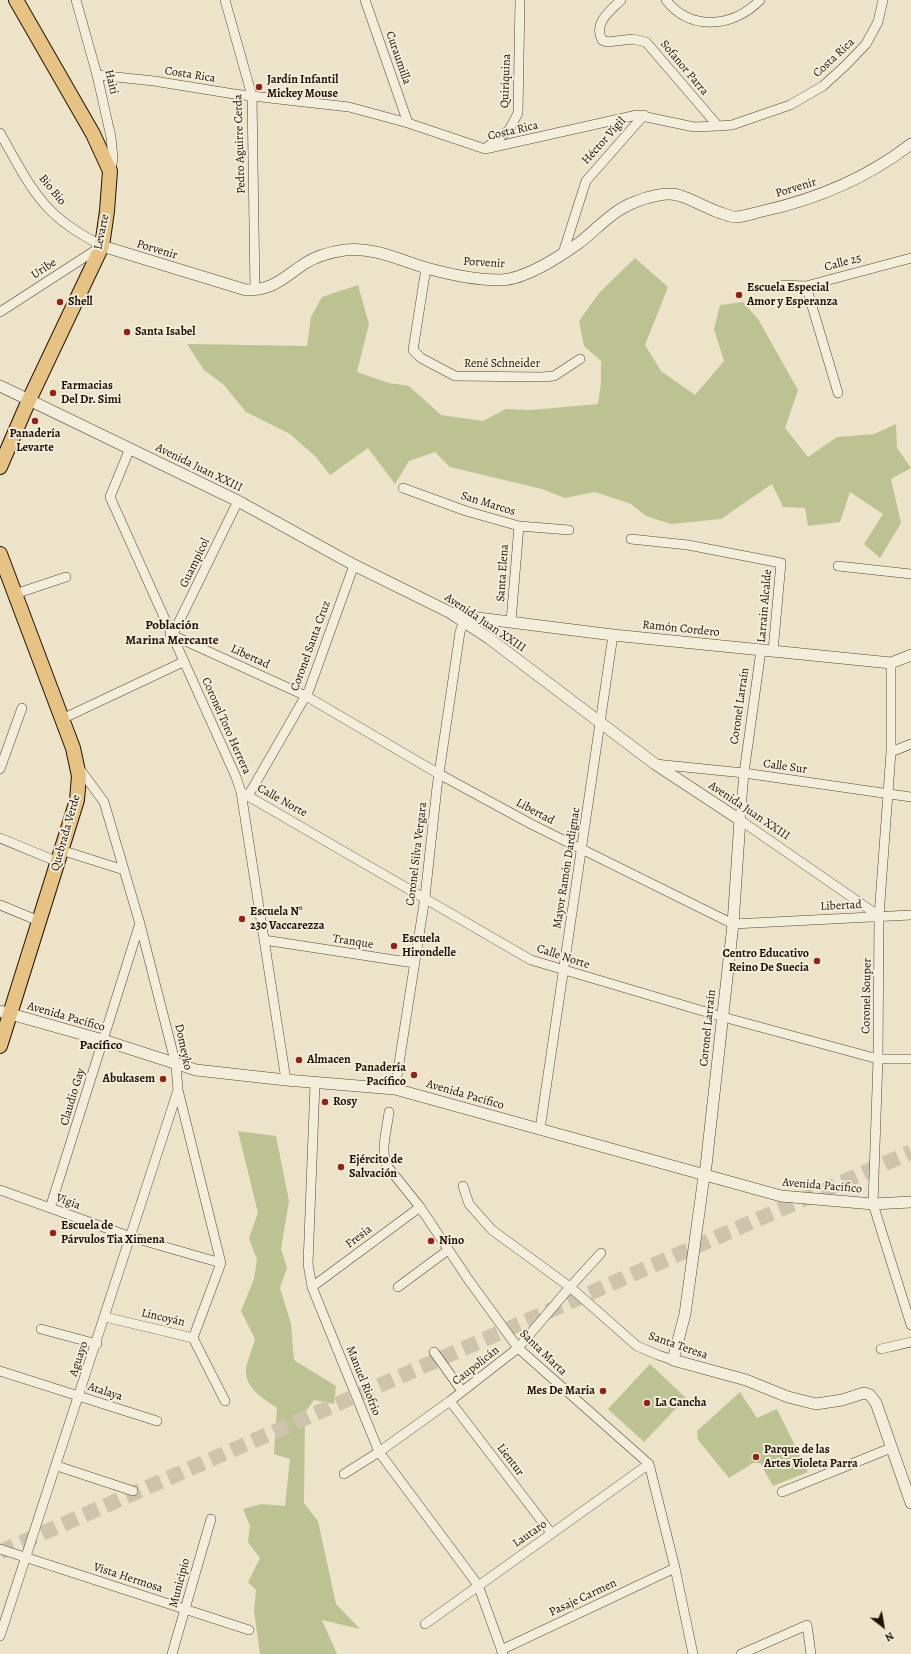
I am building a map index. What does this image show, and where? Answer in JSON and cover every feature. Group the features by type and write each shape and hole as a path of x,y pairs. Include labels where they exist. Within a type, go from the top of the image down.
{"main road":[{"path":"16,0 92,134 110,171"},
{"name":"Levarte","path":"0,467 29,400 102,246 107,211 110,171"},
{"name":"Quebrada Verde","path":"0,554 77,758 79,768 78,792 60,856 40,921 5,1013 0,1046"}],"street":[{"name":"Haití","path":"76,0 97,75 111,137 113,159 110,171"},
{"name":"Pedro Aguirre Cerda","path":"224,0 252,96 256,290"},
{"name":"Curaumilla","path":"365,0 408,123"},
{"name":"Quiriquina","path":"484,149 509,130 518,113 520,0"},
{"name":"Sofanor Parra","path":"621,0 601,21 599,30 602,40 606,42 633,39 646,42 718,126"},
{"path":"666,0 687,18 704,23 721,23 738,17 760,0"},
{"name":"Costa Rica","path":"97,75 252,96 349,107 408,123 484,149 621,118 644,115 694,127 718,126 739,123 790,105 823,86 866,44 878,22 883,0"},
{"name":"Héctor Vigil","path":"563,253 586,181 644,115"},
{"name":"Bio Bio","path":"0,133 34,190 51,210 69,227 102,246"},
{"name":"Porvenir","path":"102,246 237,288 256,290 280,282 304,264 315,258 339,251 368,250 426,268 469,277 502,280 519,276 538,268 578,243 609,218 634,202 655,196 679,195 734,217 783,207 819,196 855,180 892,159 911,144"},
{"name":"Uribe","path":"0,312 102,246"},
{"name":"Calle 25","path":"781,285 806,286 911,258"},
{"name":"René Schneider","path":"426,268 413,350 421,358 455,376 554,376 580,359"},
{"path":"806,286 838,393"},
{"name":"Avenida Juan XXIII","path":"0,386 130,448 238,502 354,565 449,612 463,623 490,639 655,764 740,820 879,916"},
{"name":"Coronel Toro Herrera","path":"130,448 110,497 183,662 244,794 264,940 286,1080"},
{"name":"San Marcos","path":"403,488 466,511 519,526 569,530"},
{"name":"Guampicol","path":"171,634 238,502"},
{"name":"Santa Elena","path":"511,621 519,526"},
{"name":"Larrain Alcalde","path":"631,539 688,545 781,563 773,651"},
{"name":"Coronel Santa Cruz","path":"244,794 306,696 354,565"},
{"path":"838,566 911,574"},
{"path":"16,594 66,577"},
{"name":"Ramón Cordero","path":"449,612 478,618 613,634 891,663 911,655"},
{"name":"Coronel Silva Vergara","path":"394,1089 425,897 439,774 460,632 463,623"},
{"name":"Libertad","path":"171,634 306,696 439,774 582,850 733,924 911,915"},
{"name":"Mayor Ramón Dardignac","path":"540,1129 613,634"},
{"name":"Coronel Larraín","path":"673,1360 685,1314 706,1166 733,924 744,773 761,650"},
{"path":"62,719 183,662"},
{"name":"Coronel Souper","path":"891,663 891,752 879,916 878,1059 873,1204 911,1325"},
{"path":"0,769 22,708"},
{"path":"891,752 911,744"},
{"name":"Calle Sur","path":"655,764 744,773 911,797"},
{"name":"Domeyko","path":"79,768 104,802 140,924 176,1065 178,1090 221,1263"},
{"name":"Calle Norte","path":"244,794 532,960 723,1017 878,1059 911,1059"},
{"path":"0,838 60,856 124,870"},
{"path":"0,905 40,921"},
{"name":"Claudio Gay","path":"50,1208 140,924"},
{"name":"Tranque","path":"264,940 414,963"},
{"name":"Avenida Pacífico","path":"5,1013 103,1040 176,1065 196,1070 315,1083 394,1089 704,1176 781,1196 873,1204 911,1202"},
{"name":"Manuel Riofrio","path":"315,1083 308,1264 312,1287 379,1452 478,1585 502,1652"},
{"name":"Aguayo","path":"0,1636 57,1466 178,1090"},
{"name":"Santa Marta","path":"390,1112 383,1150 384,1159 387,1166 420,1207 448,1250 518,1348 649,1464"},
{"name":"Santa Teresa","path":"463,1186 469,1204 492,1230 570,1286 637,1346 673,1360 746,1380 788,1397 816,1404 842,1400 856,1394 864,1393 870,1395 876,1403 891,1448"},
{"name":"Vigia","path":"0,1190 131,1238 221,1263"},
{"name":"Fresia","path":"312,1287 420,1207"},
{"path":"398,1287 448,1250"},
{"name":"Caupolicán","path":"344,1474 379,1452 450,1401 518,1348 570,1286 601,1253"},
{"path":"193,1338 221,1263"},
{"name":"Lincoyán","path":"105,1317 193,1338 225,1400"},
{"path":"41,1329 96,1344"},
{"path":"881,1349 911,1342"},
{"path":"434,1352 462,1391"},
{"name":"Atalaya","path":"0,1371 157,1421"},
{"name":"Lientur","path":"450,1401 551,1533"},
{"path":"782,1492 891,1448 911,1503"},
{"path":"649,1464 675,1568 693,1654"},
{"name":"Lautaro","path":"425,1624 649,1464"},
{"path":"57,1466 133,1491"},
{"name":"Municipio","path":"172,1654 211,1519"},
{"name":"Vista Hermosa","path":"0,1549 249,1630"},
{"name":"Pasaje Carmen","path":"502,1652 675,1568"},
{"path":"741,1654 807,1625 811,1654"}],"green space":[{"path":"635,258 668,287 645,345 661,371 695,395 724,361 714,329 720,305 743,302 758,319 798,390 785,428 808,457 837,437 874,434 896,424 897,448 911,468 891,479 901,523 880,558 864,544 883,514 850,492 840,522 808,526 805,508 783,507 772,484 721,519 671,524 646,516 631,504 595,492 565,498 542,489 450,467 435,452 409,461 395,484 368,448 330,475 316,457 290,434 246,412 224,385 204,370 187,344 307,346 311,317 322,297 358,285 369,324 357,372 389,383 409,386 441,415 483,421 506,409 531,410 598,404 601,383 601,361 584,346 579,321 600,292"},
{"path":"238,1131 276,1136 289,1201 281,1249 287,1268 280,1288 291,1324 294,1360 336,1386 334,1404 314,1400 305,1412 304,1503 318,1521 336,1604 360,1629 322,1620 337,1654 260,1654 254,1611 256,1590 248,1582 260,1558 248,1542 250,1526 243,1509 261,1504 285,1506 290,1459 274,1454 277,1408 253,1389 247,1379 246,1373 255,1339 241,1311 254,1279 257,1260 249,1238 258,1213"},
{"name":"La Cancha","path":"650,1364 686,1398 644,1442 608,1409"},
{"name":"Parque de las Artes Violeta Parra","path":"740,1392 757,1418 777,1409 808,1472 773,1486 760,1463 753,1463 729,1478 698,1440 697,1431"}],"tunnel":[{"path":"0,1552 911,1152"}],"place":[{"name":"Jardín Infantil Mickey Mouse","path":"259,87"},
{"name":"Escuela Especial Amor y Esperanza","path":"739,295"},
{"name":"Shell","path":"60,302"},
{"name":"Santa Isabel","path":"127,332"},
{"name":"Farmacias Del Dr. Simi","path":"53,393"},
{"name":"Panadería Levarte","path":"35,421"},
{"name":"Escuela N° 230 Vaccarezza","path":"242,919"},
{"name":"Escuela Hirondelle","path":"394,946"},
{"name":"Centro Educativo Reino De Suecia","path":"817,961"},
{"name":"Almacen","path":"299,1060"},
{"name":"Panadería Pacífico","path":"414,1075"},
{"name":"Abukasem","path":"163,1079"},
{"name":"Rosy","path":"325,1102"},
{"name":"Ejército de Salvación","path":"341,1167"},
{"name":"Escuela de Párvulos Tia Ximena","path":"53,1233"},
{"name":"Nino","path":"431,1241"},
{"name":"Mes De Maria","path":"603,1391"},
{"name":"La Cancha","path":"647,1403"},
{"name":"Parque de las Artes Violeta Parra","path":"756,1457"}],"district":[{"name":"Población Marina Mercante","path":"172,634"},
{"name":"Pacífico","path":"101,1046"}]}
